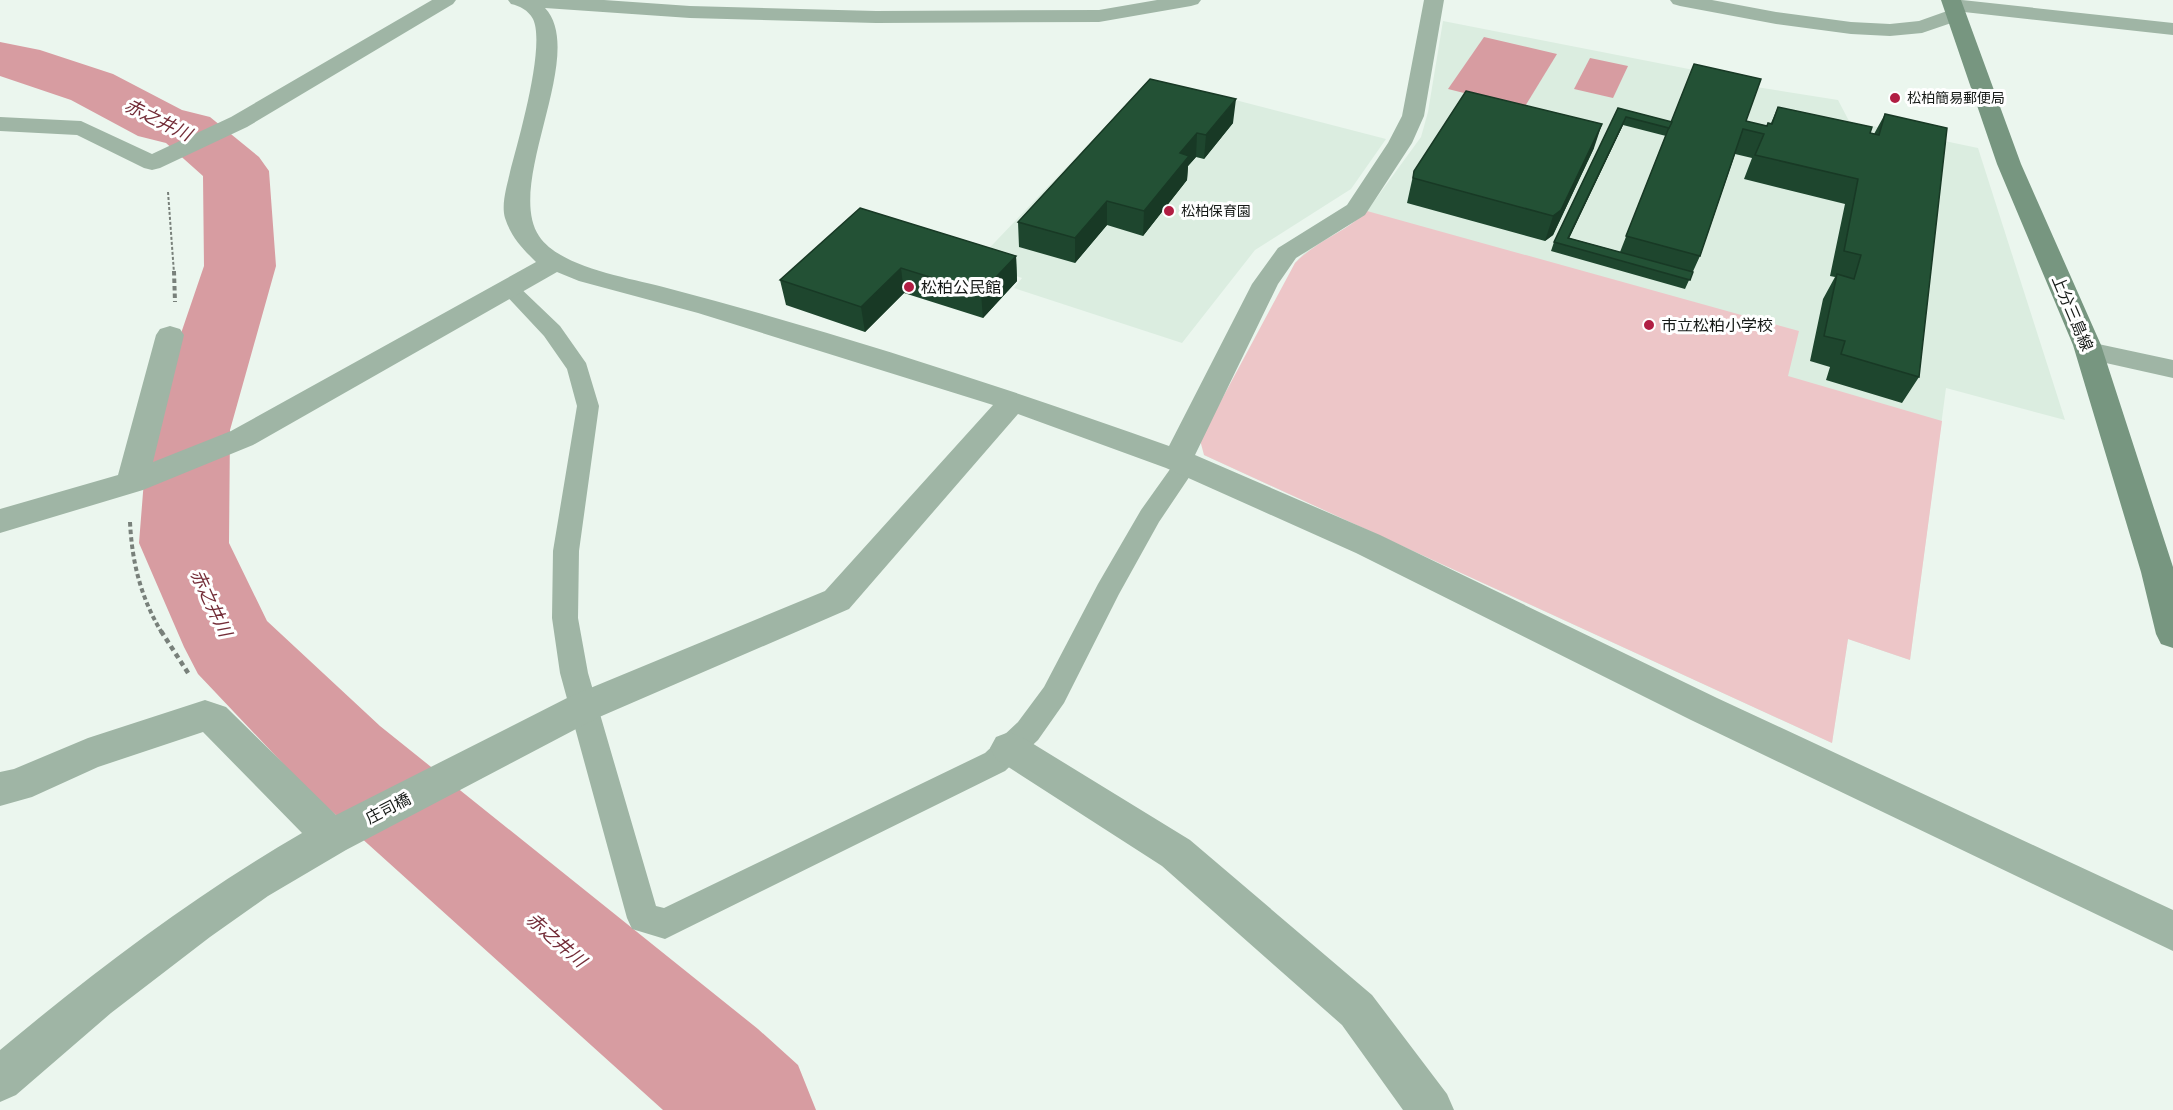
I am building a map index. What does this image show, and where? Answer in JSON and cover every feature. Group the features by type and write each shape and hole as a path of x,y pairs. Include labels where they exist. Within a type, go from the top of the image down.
{"main road":[{"name":"上分三島線","path":"1953,7 2009,164 2089,351 2158,572 2173,634"}],"street":[{"path":"0,124 81,128 162,158 238,122 446,0"},
{"path":"523,1 690,12 888,17 1099,16 1191,0"},
{"path":"1181,462 1265,284 1287,253 1356,210 1400,143 1413,116 1434,0"},
{"path":"1680,0 1776,18 1851,28 1890,30 1922,27 1953,7 2173,29"},
{"path":"523,1 543,18 546,42 545,70 518,191 517,216 528,240 548,258 588,275 708,307 1013,401 1181,462 1368,544 1704,709 2173,931"},
{"path":"0,521 132,482 242,438 556,262"},
{"path":"132,482 170,335"},
{"path":"2089,351 2173,369"},
{"name":"庄司橋","path":"0,1079 96,998 195,923 254,883 332,837 584,707 837,600 1013,401"},
{"path":"0,789 18,785 88,754 205,716 213,718 332,837"},
{"path":"1009,748 1176,853 1356,1010 1431,1110"}],"lane":[{"path":"509,288 552,331 578,368 588,406 566,551 565,618 574,673 644,918 665,924 995,762 1028,731 1054,695 1107,591 1181,462"}],"path":[{"path":"162,158 170,198 175,301 170,335"},
{"path":"132,482 131,557 139,587 159,632 210,704 213,718"}],"shaded area":[{"name":"市立松柏小学校","path":"1443,21 1699,71 1725,82 1838,100 1849,121 1978,148 2065,420 1946,388 1910,660 1848,639 1832,743 1204,455 1295,263 1308,249 1357,222 1421,137 1428,112"},
{"path":"1484,37 1557,54 1524,108 1448,89"},
{"path":"1590,58 1628,66 1613,98 1574,89"},
{"name":"松柏保育園","path":"1162,81 1386,139 1351,189 1255,250 1182,343 1014,288 1022,278 976,262 1143,87"},
{"name":"市立松柏小学校","path":"1367,211 1799,331 1788,376 1942,421 1910,660 1848,639 1832,743 1204,455 1200,440 1295,263 1303,255 1350,225"}],"building":[{"path":"1694,64 1761,79 1746,121 1767,126 1768,123 1772,124 1778,107 1872,127 1870,133 1879,135 1885,114 1947,128 1919,377 1841,354 1845,341 1824,336 1837,274 1854,279 1861,255 1844,251 1858,179 1755,155 1764,134 1743,129 1700,256 1626,236"},
{"path":"1150,79 1236,99 1206,135 1197,133 1180,153 1189,156 1144,211 1107,201 1075,238 1018,222"},
{"path":"1466,91 1602,124 1561,210 1553,216 1413,178 1414,171"},
{"path":"1618,108 1672,122 1669,128 1626,117 1568,238 1693,272 1690,280 1554,242"},
{"path":"860,208 1016,256 981,293 901,268 861,307 780,280"}],"waterway":[{"name":"赤之井川","path":"0,59 19,62 92,87 160,123 188,130 236,171 240,266 189,430 184,543 232,647 344,758 714,1073 753,1110"}],"place":[{"name":"松柏簡易郵便局","path":"1895,98"},
{"name":"松柏保育園","path":"1169,211"},
{"name":"松柏公民館","path":"909,287"},
{"name":"市立松柏小学校","path":"1649,325"}]}
